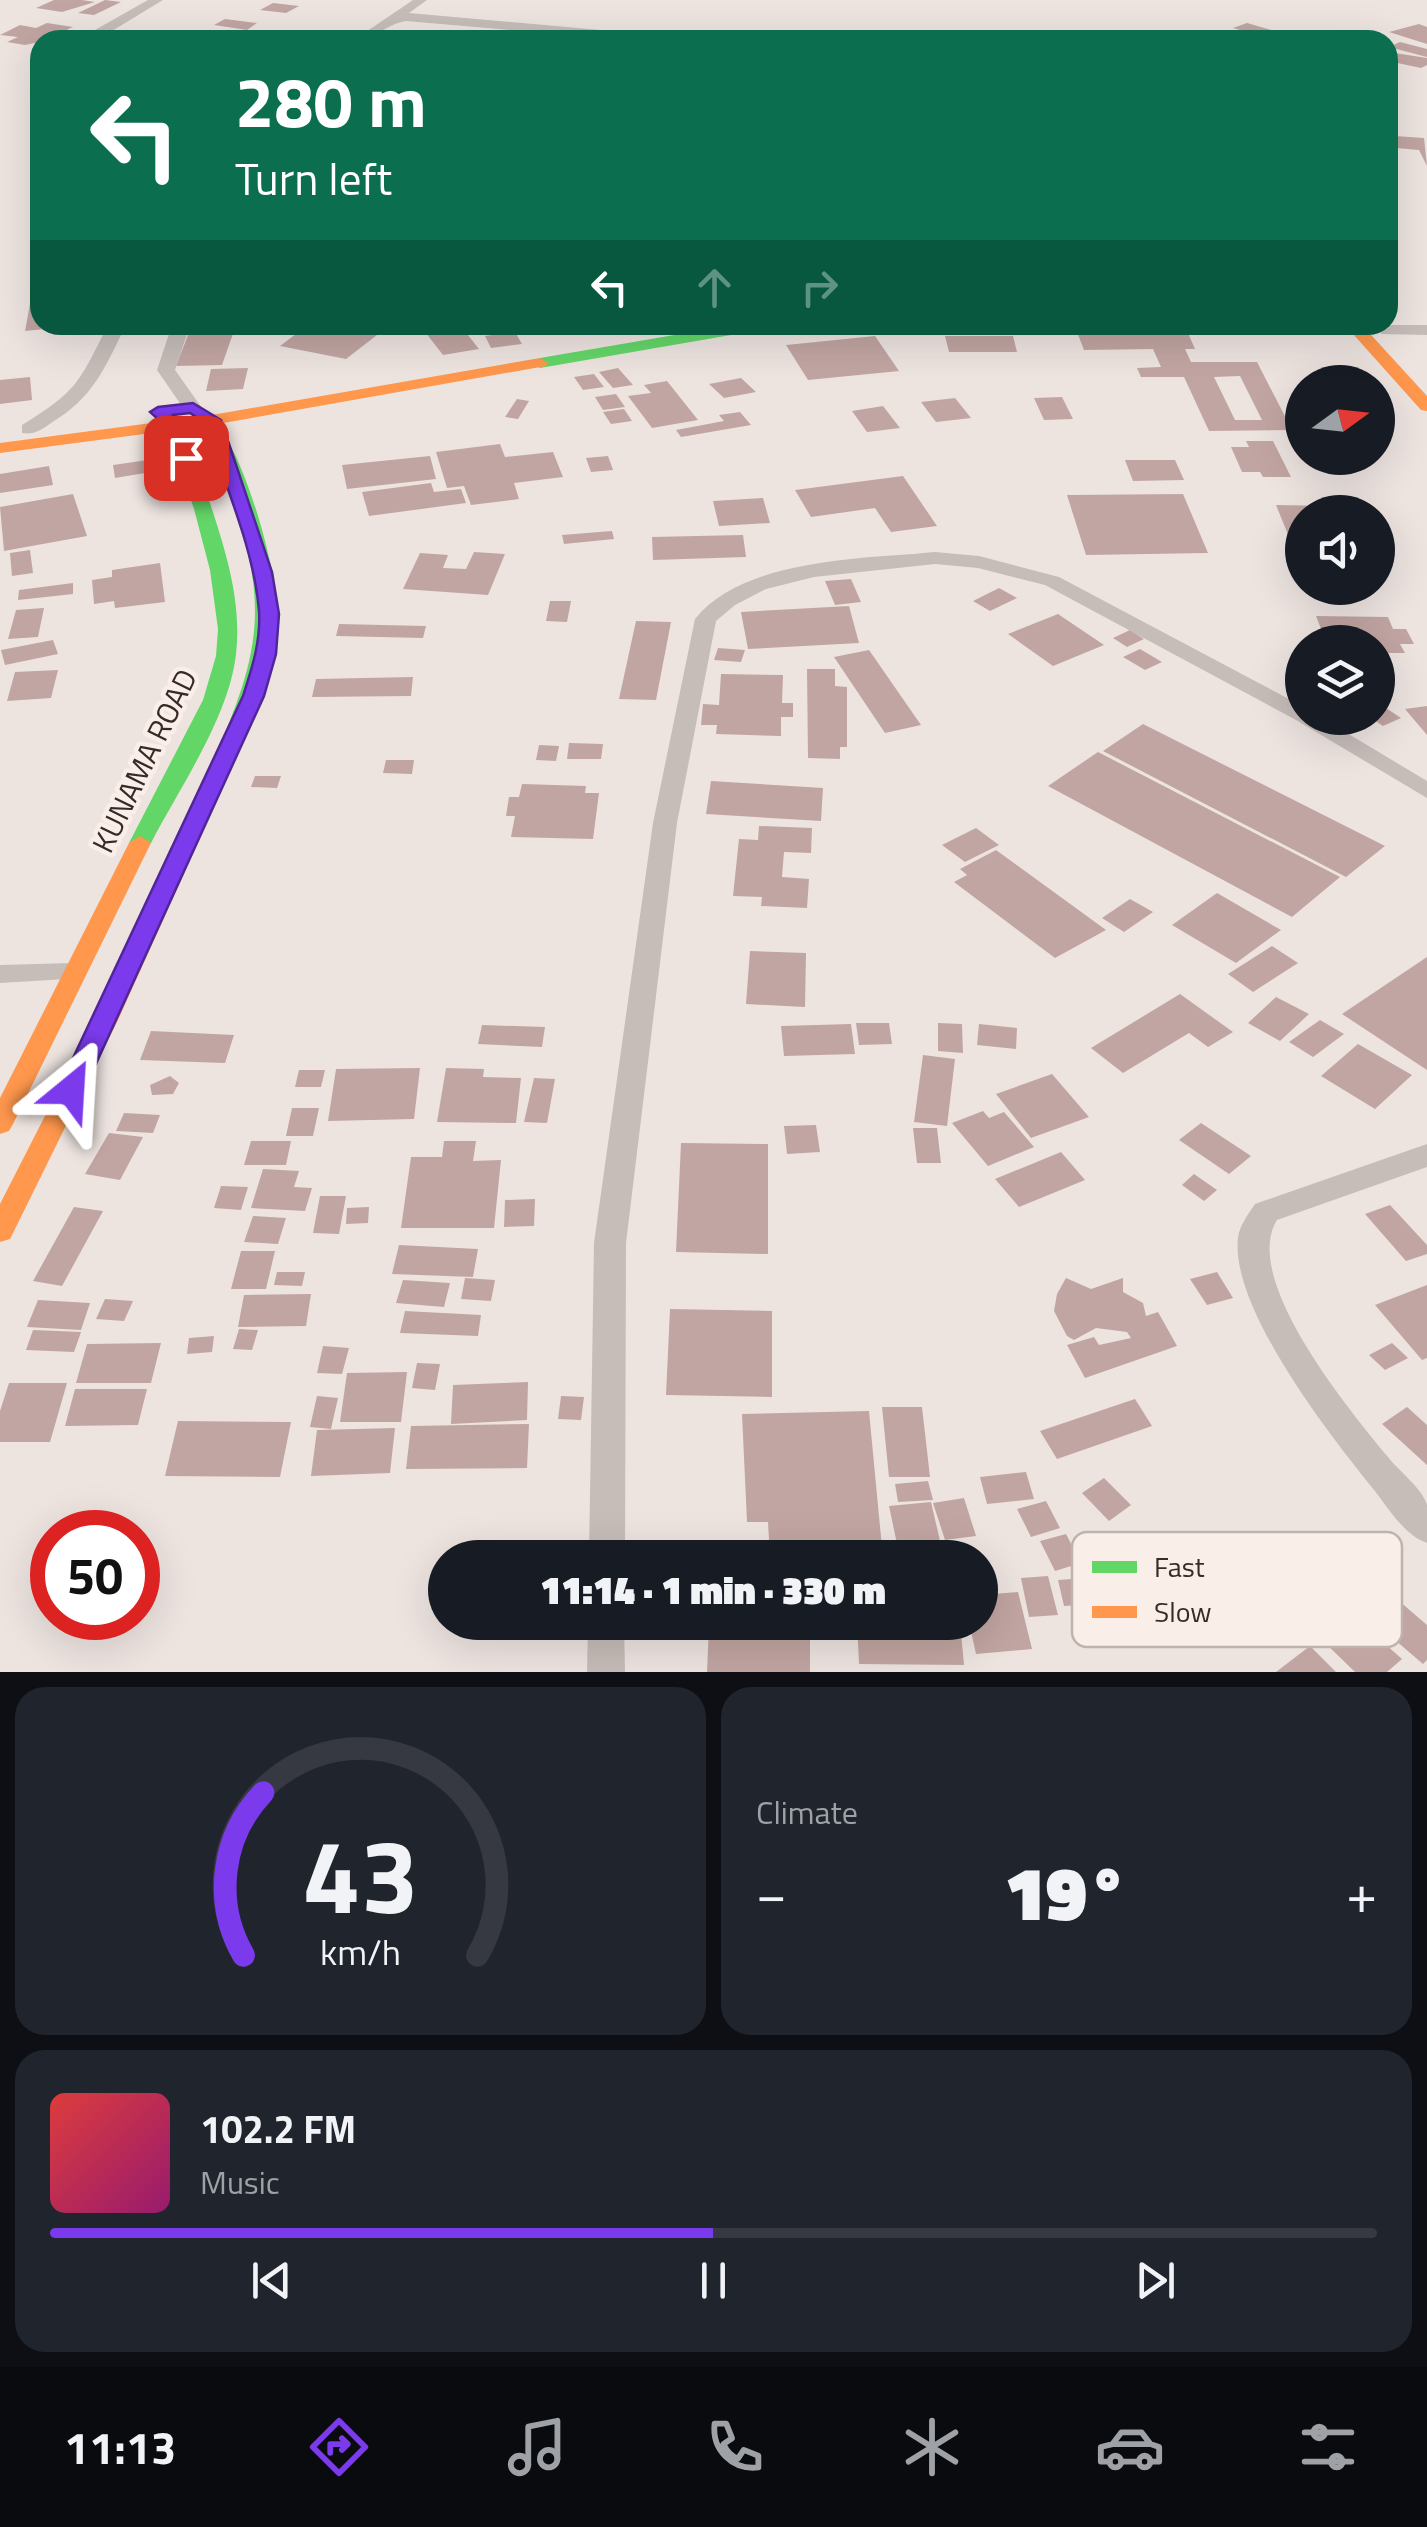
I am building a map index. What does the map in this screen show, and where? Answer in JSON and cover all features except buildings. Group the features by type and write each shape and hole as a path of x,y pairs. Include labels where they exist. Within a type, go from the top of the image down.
{"main road":[{"path":"202,414 619,335"},
{"path":"0,448 692,335"},
{"path":"1362,335 1427,406"},
{"path":"1392,335 1414,357"},
{"path":"0,1231 106,1020 254,696 266,654 269,614 262,572 202,414"},
{"path":"0,433 167,419"},
{"name":"KUNAMA ROAD","path":"0,1124 212,699 226,657 227,619 219,573 167,419"}],"street":[{"path":"103,30 157,0"},
{"path":"376,30 421,0"},
{"path":"399,16 556,30"},
{"path":"1398,328 1427,330"},
{"path":"29,429 71,402 87,385 112,335"},
{"path":"178,335 166,370 202,414"},
{"path":"607,1540 610,1243 665,823 706,619 727,600 760,584 814,571 935,558 979,562 1052,581 1285,706"},
{"path":"1335,735 1427,792"},
{"path":"0,974 74,972"},
{"path":"1427,1155 1266,1212 1253,1235 1258,1283 1299,1360 1377,1469 1427,1528"},
{"path":"606,1640 606,1672"}],"traffic: fast":[{"path":"540,363 702,335"},
{"path":"193,408 210,422 220,439 249,521 266,588 267,618 257,679 227,754"},
{"path":"140,843 213,700 226,656 228,629 220,570 203,509 175,425 158,412"}],"traffic: slow":[{"path":"1362,335 1427,406"},
{"path":"0,448 212,420 540,363"},
{"path":"0,1231 106,1020 227,754"},
{"path":"0,1124 140,843"}],"route":[{"path":"71,1090 254,696 266,654 269,614 262,572 212,420 193,408 158,412 176,426 186,458"}]}
